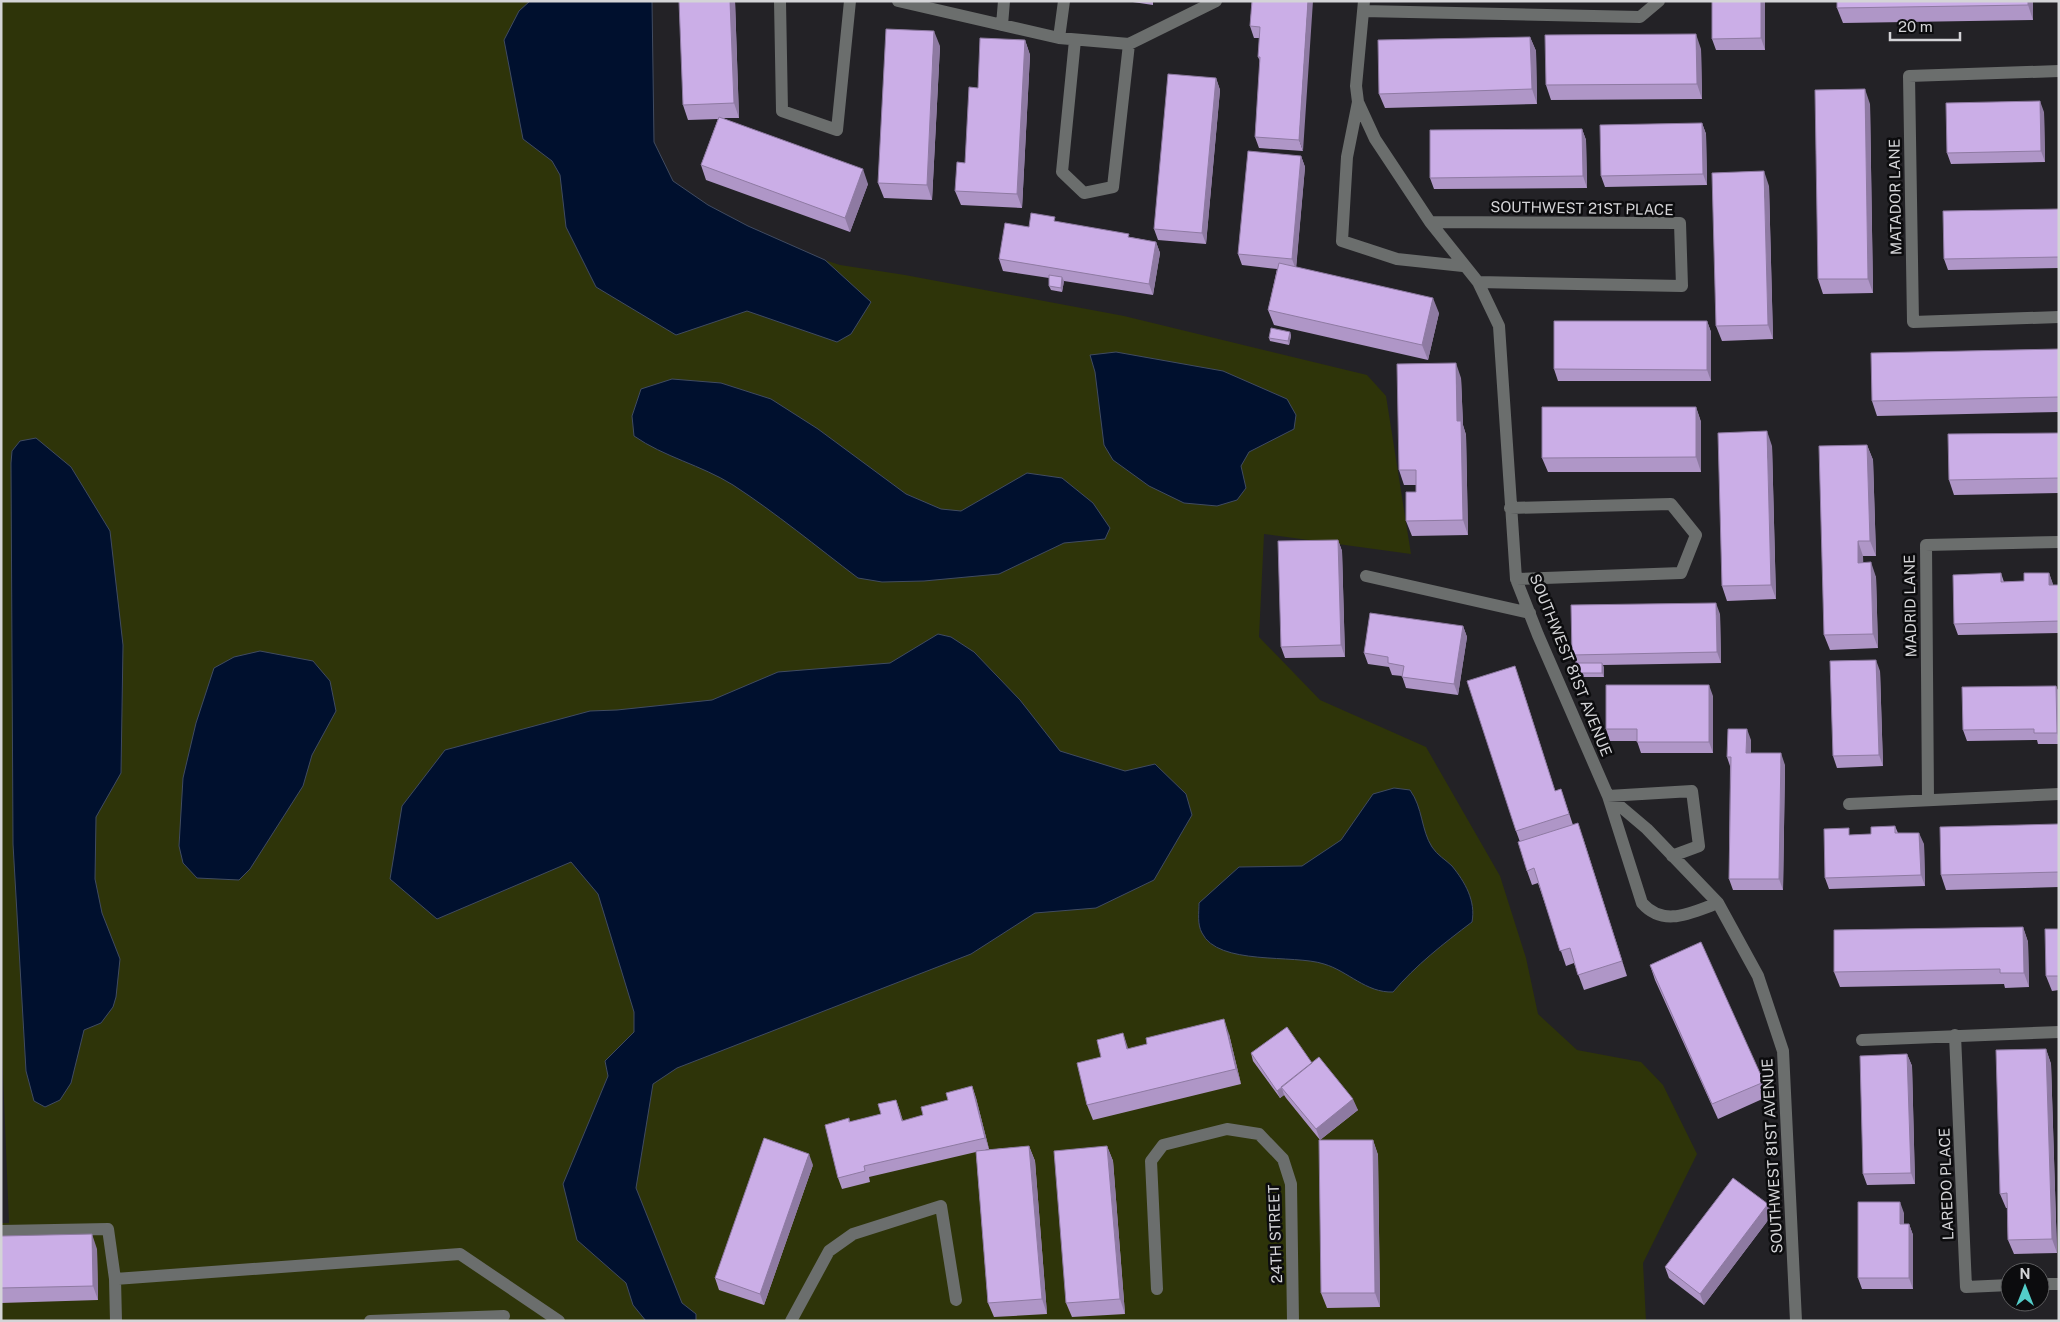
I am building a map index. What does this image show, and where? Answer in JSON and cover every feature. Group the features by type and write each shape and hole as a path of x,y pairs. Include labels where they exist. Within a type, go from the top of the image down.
{"street":[{"path":"780,1 782,112 838,130 850,1"},
{"path":"898,1 1059,38 1129,44 1216,1"},
{"path":"1002,25 1004,1"},
{"path":"1059,38 1064,1"},
{"path":"1364,6 1640,17 1658,1"},
{"name":"SOUTHWEST 81ST AVENUE","path":"1364,6 1356,86 1358,102 1375,139 1430,222 1463,266 1478,282 1500,326 1510,508 1516,579 1608,796 1647,829 1718,903 1758,976 1783,1051 1796,1321"},
{"path":"1075,40 1062,172 1084,193 1113,187 1129,44"},
{"name":"MATADOR LANE","path":"2059,71 1909,76 1913,322 2059,317"},
{"path":"1358,102 1347,157 1342,241 1397,258 1463,266"},
{"name":"SOUTHWEST 21ST PLACE","path":"1430,222 1680,223 1682,286 1478,282"},
{"path":"1510,508 1672,504 1696,535 1681,573 1516,579"},
{"name":"MADRID LANE","path":"1928,799 1926,545 2059,542"},
{"path":"1366,576 1530,613"},
{"path":"1672,856 1699,846 1692,791 1608,796 1642,903 1650,912 1663,916 1678,917 1718,903"},
{"path":"1849,804 2059,794"},
{"path":"1862,1040 2059,1032"},
{"name":"LAREDO PLACE","path":"1955,1036 1966,1286 2000,1285"},
{"name":"24TH STREET","path":"1157,1289 1151,1161 1163,1145 1218,1131 1227,1129 1259,1134 1283,1159 1291,1184 1293,1321"},
{"path":"791,1321 829,1251 853,1234 941,1206 956,1300"},
{"path":"1,1231 108,1230 115,1280 116,1321"},
{"path":"115,1280 460,1254 559,1321"},
{"path":"370,1321 504,1316"}],"green space":[{"path":"1,1 605,1 638,230 686,215 840,265 905,275 1124,316 1367,375 1386,396 1411,554 1264,534 1259,637 1320,700 1426,747 1500,876 1526,958 1538,1014 1577,1050 1641,1062 1663,1085 1697,1154 1643,1263 1646,1321 1,1321 1,1223 9,1223 1,1025"}],"water":[{"path":"530,1 652,1 654,142 673,181 708,205 748,226 825,260 871,302 851,334 837,342 747,311 676,335 596,287 566,227 560,175 552,161 523,139 504,40 519,11"},
{"path":"1116,352 1223,371 1287,399 1296,415 1294,429 1249,452 1241,466 1246,488 1237,500 1217,506 1184,503 1149,486 1113,460 1104,445 1095,372 1090,355"},
{"path":"672,379 721,383 771,399 818,429 906,494 941,509 961,511 1027,473 1062,478 1093,503 1110,528 1105,539 1064,543 999,574 924,581 882,582 858,578 733,485 658,450 634,436 632,416 641,389"},
{"path":"36,438 71,467 110,531 123,645 121,773 96,817 95,879 102,913 120,959 116,997 113,1007 101,1023 84,1030 71,1083 60,1100 45,1107 34,1101 26,1071 13,844 11,463 12,451 20,441"},
{"path":"938,634 951,637 974,652 1020,700 1060,751 1125,771 1155,764 1186,794 1192,815 1154,880 1096,908 1035,913 971,954 677,1068 653,1084 636,1188 682,1303 696,1314 696,1321 646,1321 633,1305 626,1283 577,1240 563,1184 608,1076 605,1061 634,1032 634,1012 598,894 571,862 437,919 390,879 402,806 445,750 590,711 712,700 778,672 890,663"},
{"path":"260,651 313,661 330,681 336,711 312,755 303,786 250,869 239,880 197,878 183,863 179,846 183,778 196,723 214,668 234,657"},
{"path":"1394,788 1410,790 1417,804 1428,840 1434,850 1452,866 1461,879 1471,899 1473,914 1472,922 1420,964 1393,992 1374,989 1324,964 1311,961 1240,955 1211,943 1202,933 1199,922 1199,903 1239,867 1302,866 1341,840 1373,794"}],"building":[{"path":"679,1 730,1 734,103 683,105"},
{"path":"1252,1 1308,1 1299,140 1255,137 1260,27 1250,26"},
{"path":"1712,1 1761,1 1761,38 1712,39"},
{"path":"1837,1 2028,1 2028,5 1837,8"},
{"path":"886,29 934,31 927,185 878,183"},
{"path":"1696,34 1697,84 1546,85 1545,35"},
{"path":"1530,37 1532,89 1379,94 1378,40"},
{"path":"980,38 1025,40 1017,194 955,191 957,162 965,163 969,87 978,88"},
{"path":"1168,74 1216,78 1202,233 1154,229"},
{"path":"1865,89 1868,279 1818,279 1815,90"},
{"path":"2040,101 2041,151 1947,153 1946,103"},
{"path":"719,117 863,169 845,218 701,165"},
{"path":"1702,123 1703,174 1601,176 1600,125"},
{"path":"1582,129 1583,176 1430,178 1430,130"},
{"path":"1248,151 1301,156 1292,259 1238,254"},
{"path":"1764,171 1768,325 1716,326 1712,173"},
{"path":"2059,209 2059,257 1944,259 1943,211"},
{"path":"1031,213 1055,217 1054,221 1129,234 1128,237 1156,242 1149,284 999,259 1005,223 1029,227"},
{"path":"1279,263 1433,298 1422,345 1268,310"},
{"path":"1049,275 1062,277 1061,288 1049,286"},
{"path":"1554,321 1707,321 1707,370 1554,369"},
{"path":"1271,328 1290,332 1288,341 1269,338"},
{"path":"2059,349 2059,397 1872,401 1871,353"},
{"path":"1456,363 1457,421 1461,421 1463,520 1406,521 1406,492 1416,492 1416,470 1399,470 1397,364"},
{"path":"1542,407 1696,407 1696,457 1542,458"},
{"path":"1767,431 1771,585 1722,586 1718,433"},
{"path":"2059,433 2059,478 1949,480 1948,434"},
{"path":"1867,445 1870,541 1858,541 1858,563 1871,562 1873,634 1824,635 1819,446"},
{"path":"1338,540 1341,645 1281,647 1278,541"},
{"path":"2001,573 2001,582 2024,581 2024,573 2049,573 2049,585 2059,585 2059,621 1954,624 1953,575"},
{"path":"1716,603 1717,652 1572,655 1571,605"},
{"path":"1370,613 1463,626 1454,684 1402,677 1404,666 1388,663 1388,657 1364,653"},
{"path":"1876,660 1879,755 1833,756 1830,661"},
{"path":"1576,663 1602,663 1602,673 1576,673"},
{"path":"1515,666 1555,791 1561,789 1569,814 1516,831 1467,681"},
{"path":"1606,685 1709,685 1709,742 1637,742 1637,729 1606,729"},
{"path":"2056,686 2057,733 2034,733 2034,729 1963,730 1962,687"},
{"path":"1728,729 1747,729 1746,753 1781,753 1779,879 1729,879 1731,757 1727,757"},
{"path":"1578,823 1622,961 1578,975 1570,948 1560,951 1534,868 1527,871 1518,842"},
{"path":"2059,824 2059,872 1941,875 1940,827"},
{"path":"1895,826 1895,833 1919,833 1921,875 1825,878 1824,829 1849,828 1849,835 1871,834 1871,827"},
{"path":"2023,927 2024,973 2000,973 2000,969 1834,972 1834,930"},
{"path":"2045,929 2059,929 2059,976 2046,976"},
{"path":"1701,942 1764,1082 1712,1104 1650,965"},
{"path":"1224,1019 1236,1069 1087,1105 1077,1063 1101,1057 1097,1040 1123,1033 1127,1049 1147,1044 1146,1038"},
{"path":"1287,1027 1312,1063 1277,1091 1251,1053"},
{"path":"2046,1049 2052,1239 2008,1240 2007,1193 2000,1194 1996,1050"},
{"path":"1907,1054 1911,1173 1863,1174 1860,1056"},
{"path":"1319,1057 1353,1099 1316,1129 1281,1087"},
{"path":"972,1086 985,1138 864,1166 865,1171 838,1178 825,1125 849,1118 849,1122 881,1114 878,1104 896,1100 902,1121 923,1115 921,1107 948,1100 946,1093"},
{"path":"764,1138 809,1154 760,1294 715,1278"},
{"path":"1319,1140 1373,1140 1375,1293 1321,1293"},
{"path":"1029,1146 1042,1299 988,1303 976,1151"},
{"path":"1107,1146 1120,1299 1066,1303 1054,1151"},
{"path":"1733,1178 1768,1204 1700,1294 1665,1267"},
{"path":"1858,1202 1900,1202 1900,1224 1909,1224 1909,1278 1858,1278"},
{"path":"92,1234 93,1286 1,1288 1,1236"}]}
